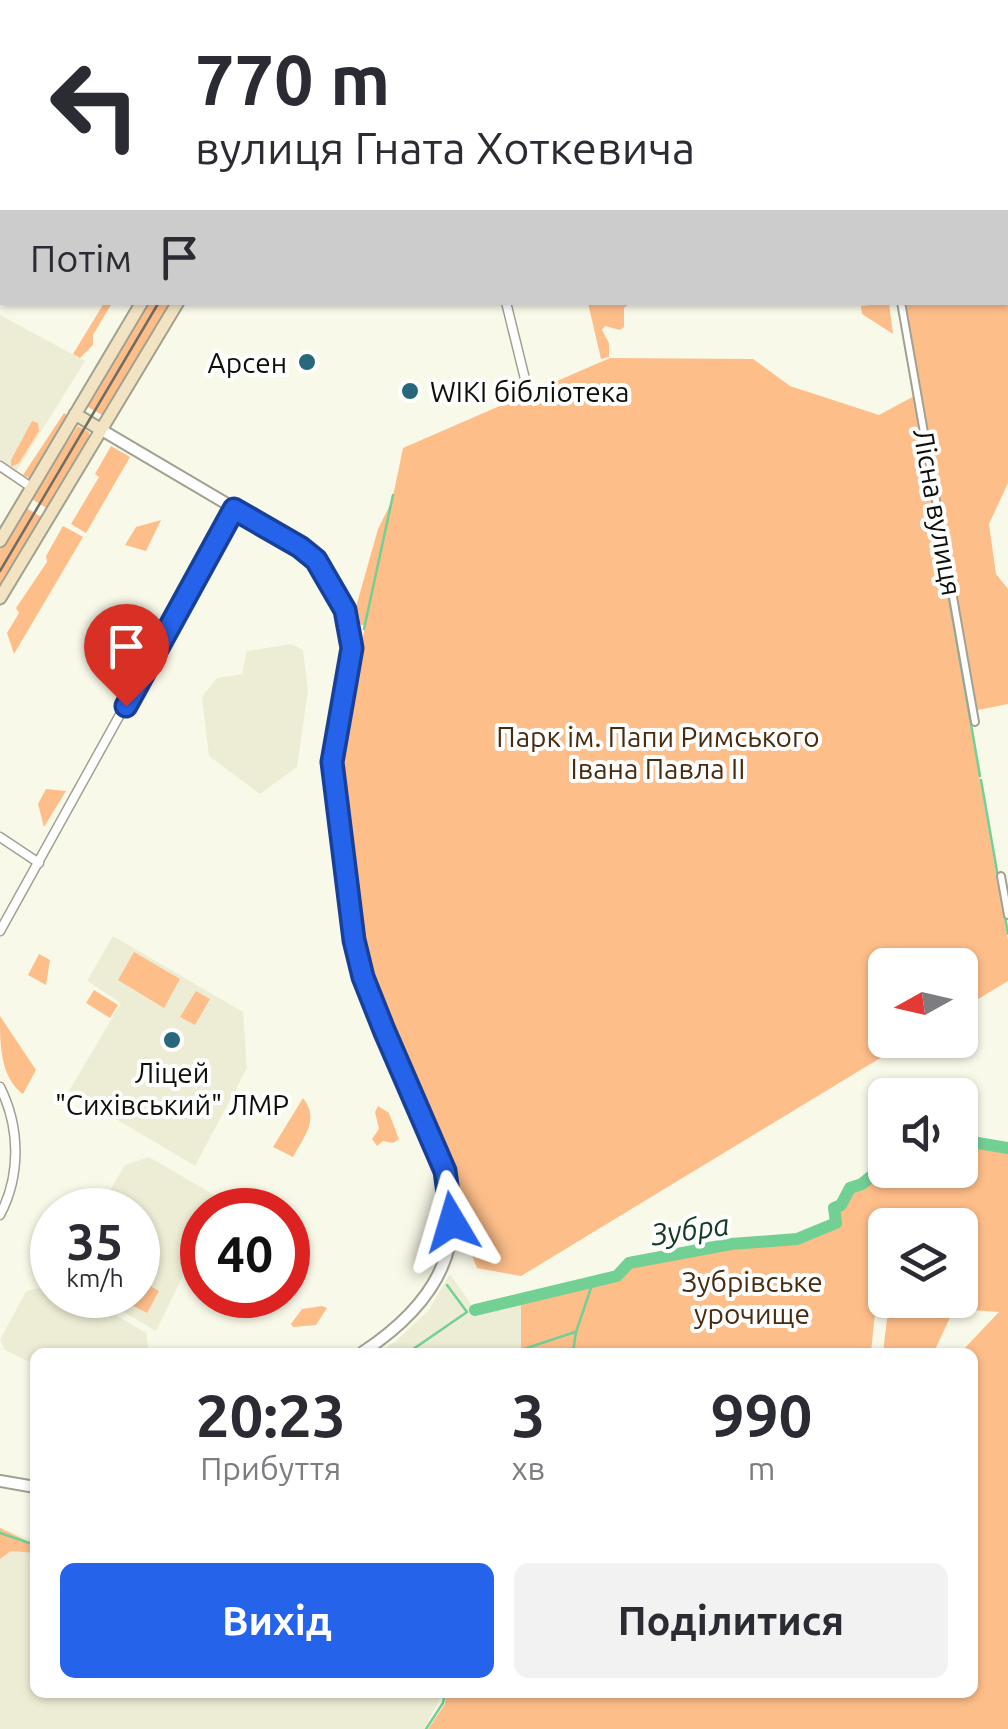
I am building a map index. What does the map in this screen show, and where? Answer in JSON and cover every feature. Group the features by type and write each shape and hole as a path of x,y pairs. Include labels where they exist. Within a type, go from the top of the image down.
{"main road":[{"path":"0,540 140,305"},
{"path":"0,598 176,305"},
{"path":"75,414 100,429"}],"street":[{"path":"507,305 526,383"},
{"name":"Лісна вулиця","path":"902,305 975,722"},
{"path":"100,429 300,547 316,560 345,610 352,648 332,762 354,940 363,977 450,1187 450,1241 439,1274 405,1322 369,1348"},
{"path":"0,466 32,487"},
{"path":"0,931 234,509"},
{"path":"0,838 39,864"},
{"path":"1001,876 1008,915"},
{"path":"0,1087 14,1128 16,1153 13,1177 0,1215"},
{"path":"0,1481 30,1486"}],"shaded area":[{"path":"0,315 85,361 16,472 0,463"},
{"path":"291,644 303,650 308,691 297,767 260,794 209,756 202,697 217,678 242,674 247,651"},
{"name":"Ліцей \"Сихівський\" ЛМР","path":"113,936 243,1012 247,1068 195,1166 69,1091 121,1003 87,981"},
{"path":"149,1157 202,1188 180,1188 180,1282 156,1331 134,1318 160,1318 160,1188 111,1188 125,1165"},
{"path":"450,1274 473,1307 521,1300 521,1348 385,1348 428,1311"},
{"path":"30,1290 30,1318 121,1318 146,1333 148,1348 30,1348 30,1362 5,1350 0,1340"},
{"path":"0,1528 30,1539 30,1698 440,1698 424,1729 0,1729"}],"green space":[{"path":"103,305 111,305 93,335 93,345 80,358 73,354"},
{"path":"147,305 171,305 102,415 86,406"},
{"path":"588,305 628,305 624,308 624,327 620,330 605,326 602,330 609,343 609,357 601,359"},
{"path":"889,305 893,334 862,314 861,306"},
{"name":"Парк ім. Папи Римського Івана Павла ІІ","path":"902,305 1008,305 1008,483 989,524 996,574 1008,589 1008,704 968,712 1008,940 1008,981 978,999 978,948 868,948 868,1058 880,1058 521,1276 477,1268 458,1221 454,1181 439,1138 362,951 340,758 365,626 352,621 378,529 392,501 403,448 610,358 753,359 790,386 879,415 918,394"},
{"path":"64,413 68,416 29,478 23,475"},
{"path":"32,421 38,423 39,431 19,463 11,467 11,460"},
{"path":"78,426 89,432 89,438 48,509 30,498"},
{"path":"111,446 130,457 86,533 71,524 99,477 95,474"},
{"path":"25,507 43,518 0,589 0,550"},
{"path":"161,520 146,551 125,545 136,527"},
{"path":"63,526 83,537 14,654 7,633 19,613 16,608 47,562 46,556"},
{"path":"46,789 66,791 44,827 38,804"},
{"path":"134,952 180,979 164,1008 118,980"},
{"path":"39,954 50,960 46,985 28,975"},
{"path":"94,990 118,1005 110,1018 86,1003"},
{"path":"196,991 210,999 195,1025 180,1017"},
{"path":"0,1016 36,1070 23,1094 6,1069"},
{"path":"303,1098 310,1121 293,1157 273,1147"},
{"path":"378,1106 389,1113 399,1139 377,1146 372,1139 379,1129 375,1112"},
{"name":"Зубрівське урочище","path":"978,1143 1008,1148 1008,1729 428,1729 446,1698 978,1698 978,1348 965,1348 999,1312 978,1310 978,1208 868,1208 868,1318 874,1318 871,1348 521,1348 521,1300 617,1276 629,1263 731,1244 797,1239 836,1224 834,1208 841,1205 850,1188 868,1179 868,1188 978,1188"},
{"path":"310,1308 327,1308 316,1325 293,1327 295,1318 310,1318"},
{"path":"887,1318 950,1318 936,1348 883,1348"},
{"path":"0,1528 30,1543 30,1553 11,1551 0,1559"}],"waterway":[{"path":"899,309 980,776"},
{"path":"364,629 393,495"},
{"path":"981,780 1008,934"},
{"name":"Зубра","path":"978,1143 1008,1148"},
{"name":"Зубра","path":"475,1310 617,1276 629,1263 731,1244 797,1239 836,1223 834,1208 841,1205 850,1188 868,1179"},
{"path":"574,1348 593,1282"},
{"name":"Зубра","path":"415,1348 467,1312 447,1285"},
{"path":"527,1348 575,1332"},
{"name":"Зубра","path":"0,1533 30,1543"},
{"path":"426,1729 444,1698"}],"tram line":[{"path":"0,571 157,305"}],"place":[{"name":"Арсен","path":"307,362"},
{"name":"WIKI бібліотека","path":"410,391"},
{"name":"Ліцей \"Сихівський\" ЛМР","path":"172,1040"}],"route":[{"path":"126,706 234,509 300,547 316,560 335,588 345,610 352,648 332,780 354,940 363,977 445,1171 452,1222"}]}
